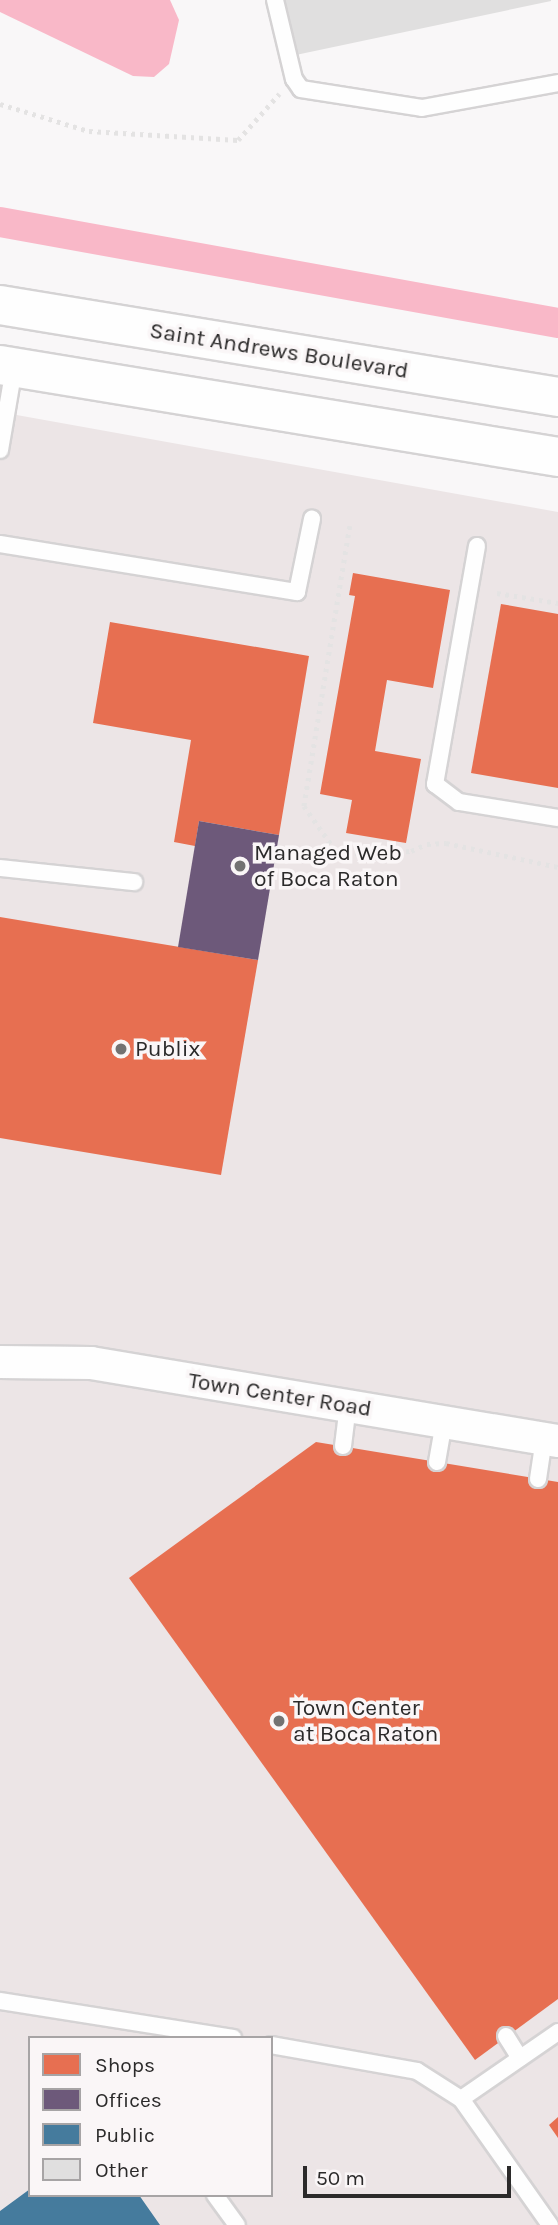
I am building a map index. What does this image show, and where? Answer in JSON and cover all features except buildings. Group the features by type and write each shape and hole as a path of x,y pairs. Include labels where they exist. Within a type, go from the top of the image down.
{"street":[{"path":"12,307 7,367 558,457"},
{"name":"Saint Andrews Boulevard","path":"12,307 558,397"},
{"name":"Town Center Road","path":"0,1363 92,1363 551,1440"}],"lane":[{"path":"275,0 294,79 301,89 422,108 558,83"},
{"path":"0,450 7,367"},
{"path":"0,544 297,592 312,519"},
{"path":"477,546 435,784 459,802 558,818"},
{"path":"0,868 134,882"},
{"path":"343,1446 348,1407"},
{"path":"437,1462 444,1422"},
{"path":"538,1479 551,1440"},
{"path":"0,2001 137,2031 206,2036"},
{"path":"461,2099 558,2032"},
{"path":"506,2036 520,2058"},
{"path":"273,2045 417,2071 461,2099 550,2225"},
{"path":"216,2197 237,2225"}],"path":[{"path":"0,104 89,131 237,140 294,79"},
{"path":"350,526 304,806 338,854 411,851 427,844 446,843 558,867"},
{"path":"497,593 558,603"}],"shaded area":[{"path":"0,0 170,0 179,20 169,64 154,77 133,76 0,12"},
{"path":"0,412 558,512 558,2225 0,2225"}],"waterway":[{"path":"0,222 558,323"}],"place":[{"name":"Managed Web of Boca Raton","path":"240,866"},
{"name":"Publix","path":"121,1049"},
{"name":"Town Center at Boca Raton","path":"279,1721"}]}
